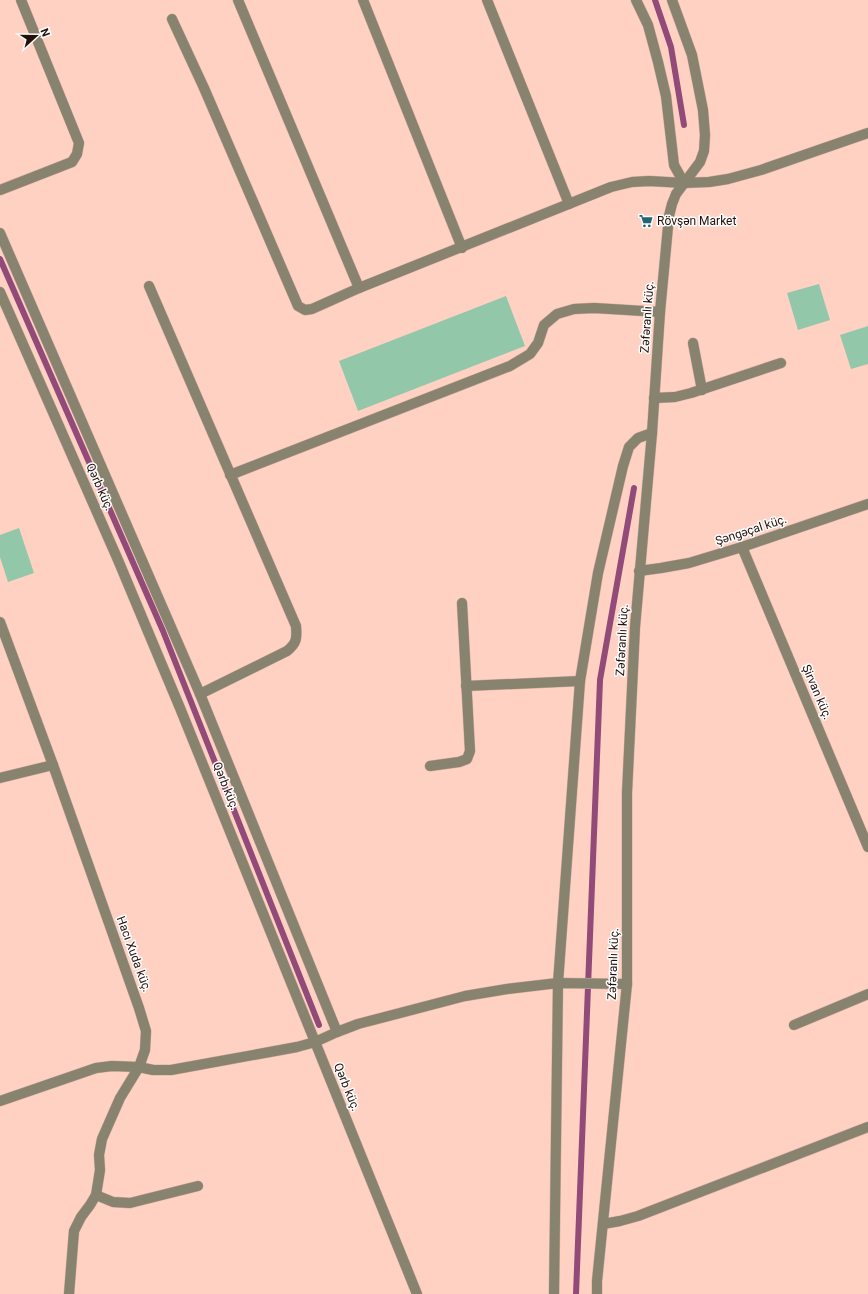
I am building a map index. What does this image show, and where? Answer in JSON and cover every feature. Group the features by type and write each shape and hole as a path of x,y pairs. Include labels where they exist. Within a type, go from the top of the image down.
{"street":[{"path":"0,190 72,162 77,154 79,143 22,0"},
{"path":"238,0 360,288"},
{"path":"363,0 462,248"},
{"path":"488,0 569,204"},
{"path":"636,0 648,25 658,62 666,96 674,164 677,173 684,183"},
{"name":"Zəfəranlı küç.","path":"597,1294 597,1281 627,984 627,792 635,627 652,433 660,312 669,216 672,204 676,194 700,162 704,151 705,135 702,102 692,55 672,0"},
{"path":"172,19 204,88 298,306 305,310 312,309 360,288 611,187 649,180 684,183 709,182 728,179 761,170 868,133"},
{"name":"Qərb küç.","path":"0,233 200,694 337,1032"},
{"path":"149,286 296,626 297,637 294,645 287,651 200,694"},
{"name":"Qərb küç.","path":"0,292 178,700 314,1042 417,1294"},
{"path":"230,475 510,366 530,354 538,343 544,325 558,314 574,308 660,312"},
{"path":"693,343 702,390"},
{"path":"654,398 675,397 702,390 781,363"},
{"path":"554,1294 558,984 580,681 598,573 623,466 629,447 638,438 652,433"},
{"name":"Şəngəçal küç.","path":"640,571 689,563 868,505"},
{"name":"Şirvan küç.","path":"742,547 868,847"},
{"path":"430,766 459,762 468,759 470,751 462,604"},
{"name":"Hacı Xuda küç.","path":"0,622 140,1008 146,1031 145,1050 139,1067 120,1098 102,1139 99,1155 100,1170 96,1195 81,1216 74,1231 70,1294"},
{"path":"466,686 580,681"},
{"path":"0,778 53,765"},
{"path":"0,1101 96,1068 112,1066 139,1067 153,1070 171,1070 277,1051 314,1042 358,1024 466,996 507,989 558,984 627,984"},
{"path":"794,1024 868,994"},
{"path":"603,1224 620,1222 638,1216 868,1127"},
{"path":"96,1195 113,1202 130,1203 198,1186"}],"building":[{"path":"819,284 830,320 798,330 787,293"},
{"path":"506,296 525,346 358,411 339,361"},
{"path":"868,326 868,364 851,369 840,335"},
{"path":"19,528 34,573 8,582 0,557 0,535"}],"waterway":[{"path":"655,0 671,47 684,125"},
{"path":"0,259 163,631 319,1025"},
{"path":"576,1294 600,680 634,488"}],"place":[{"name":"Rövşən Market","path":"646,221"}]}
